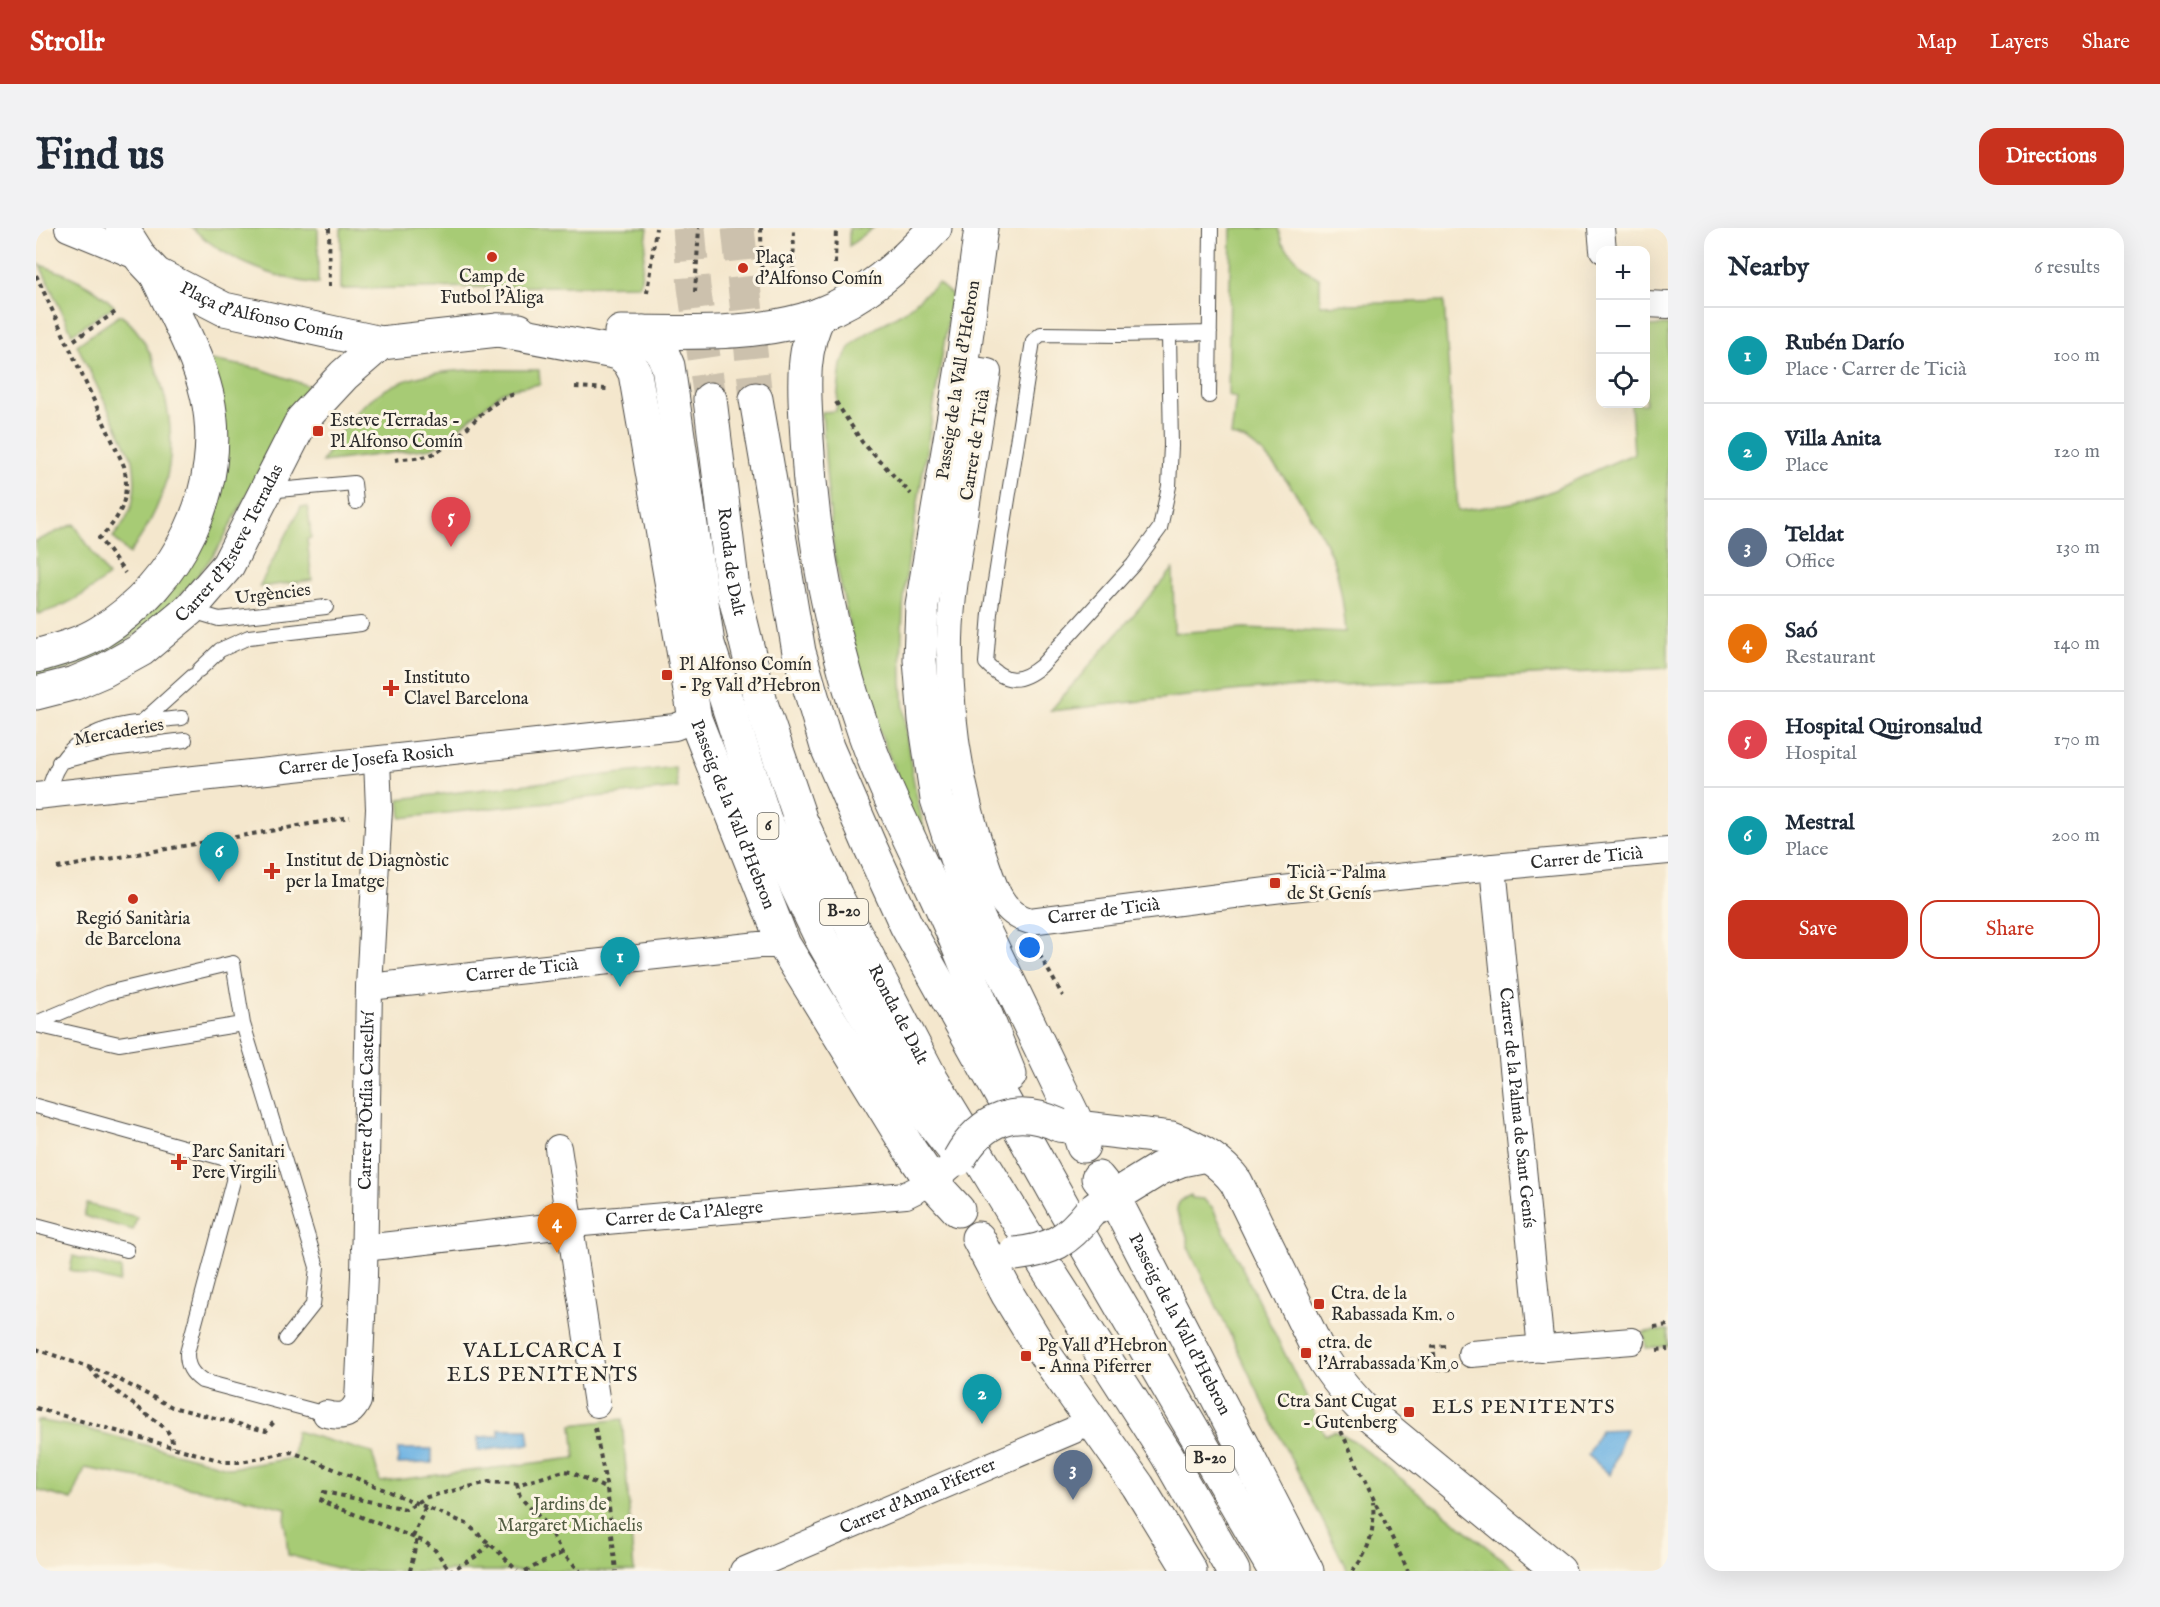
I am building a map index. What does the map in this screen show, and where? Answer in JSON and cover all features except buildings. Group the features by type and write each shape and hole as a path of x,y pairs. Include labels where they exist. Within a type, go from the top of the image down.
{"main road":[{"path":"122,228 148,266"},
{"name":"Plaça d'Alfonso Comín","path":"148,266 224,309 381,343 498,330 705,332 770,327 820,314 874,284 899,265 935,228"},
{"name":"Passeig de la Vall d'Hebron","path":"981,228 962,368 922,606 920,660 930,760 937,799 969,897 1073,1133 1091,1199 1307,1571"},
{"name":"Carrer d'Esteve Terradas","path":"36,656 64,648 98,634 129,612 159,581 183,549 201,502 212,448 207,397 200,369 187,338 148,266"},
{"path":"820,314 810,338 804,371 807,455 822,572 839,651 879,770 949,924 1091,1199"},
{"name":"Passeig de la Vall d'Hebron","path":"498,330 620,353 635,373 695,719 784,945 906,1144 949,1169"},
{"name":"6","path":"643,332 662,352 668,366 708,644 765,820 822,940 915,1101 1028,1256"},
{"name":"Carrer d'Esteve Terradas","path":"36,693 75,683 141,651 189,610 228,565 302,420 344,375 381,343"},
{"name":"Ronda de Dalt","path":"710,399 734,589 761,703 801,821 836,896 932,1080 1028,1256 1167,1455 1233,1571"},
{"name":"B-20","path":"756,399 799,652 827,747 906,925 1091,1199 1275,1571"},
{"path":"1190,1571 1138,1486 1039,1346 1008,1295 978,1238 958,1210 949,1169 975,1136 1003,1118 1028,1114 1046,1119 1073,1133 1171,1138 1206,1155 1227,1170 1236,1182 1325,1364 1345,1390 1363,1409 1559,1571"},
{"path":"978,1238 997,1251 1028,1256 1058,1242 1075,1230 1091,1199 1181,1160 1206,1155"}],"street":[{"path":"68,228 148,266"},
{"path":"1601,228 1603,246"},
{"path":"1650,304 1668,305"},
{"name":"Carrer de Ticià","path":"962,368 988,372 953,586 950,638 952,714 964,791 990,874 1006,908 1013,915 1030,921 1282,889 1668,851"},
{"name":"Carrer de Josefa Rosich","path":"41,796 675,727 695,719"},
{"name":"Carrer d'Otília Castellví","path":"326,1414 344,1416 356,1408 358,1401 364,1248 369,987 379,809 377,760"},
{"name":"Carrer de la Palma de Sant Genís","path":"1493,867 1541,1349"},
{"name":"Carrer de Ticià","path":"369,987 784,945"},
{"path":"558,1149 596,1415"},
{"name":"Carrer de Ca l'Alegre","path":"364,1248 568,1225 906,1196 949,1169"},
{"path":"1471,1354 1632,1341"},
{"name":"Carrer d'Anna Piferrer","path":"747,1570 1074,1430 1088,1415"}],"lane":[{"path":"1209,396 1210,228"},
{"path":"1168,335 1171,446 1168,486 1160,528 1132,565 1041,666 1030,675 1016,679 1006,678 986,663 986,653 990,613 1033,341 1041,334 1210,333"},
{"path":"265,491 354,483 356,502"},
{"name":"Urgències","path":"189,610 219,619 326,607"},
{"path":"142,722 220,651 249,637 361,624"},
{"path":"41,796 59,762 80,742 97,732 120,724 182,718"},
{"name":"Mercaderies","path":"59,762 111,749 185,741"},
{"path":"36,1024 107,993 233,963 243,1024 317,1267 313,1305 286,1340"},
{"path":"36,1024 118,1044 243,1024"},
{"path":"36,1106 226,1159 234,1173 203,1270 187,1361 195,1376 202,1381 326,1414"},
{"path":"36,1226 128,1250"}],"path":[{"path":"329,228 330,285"},
{"path":"647,293 656,228"},
{"path":"696,292 699,228"},
{"path":"760,228 762,287"},
{"path":"793,281 794,228"},
{"path":"835,264 836,228"},
{"path":"36,275 124,466 126,488 122,510 116,521 99,538 128,576"},
{"path":"74,340 117,311"},
{"path":"575,387 614,390"},
{"path":"829,393 862,442 914,498"},
{"path":"395,460 427,456 440,450 498,401 515,394"},
{"path":"57,868 350,817"},
{"path":"1032,942 1063,996"},
{"path":"1433,1347 1436,1370"},
{"path":"36,1349 108,1374 172,1407 266,1431 278,1418"},
{"path":"1409,1360 1434,1358"},
{"path":"90,1367 97,1377 165,1428 171,1436 173,1447"},
{"path":"36,1408 225,1462 241,1462 291,1452 466,1524 517,1571"},
{"path":"596,1415 616,1571"},
{"path":"1340,1427 1408,1571"},
{"path":"490,1544 475,1557 450,1571 435,1550 415,1538 321,1501 324,1492 406,1509 427,1497 489,1482 517,1484 564,1471 607,1489"},
{"path":"517,1484 520,1497 546,1524 562,1553 580,1571"},
{"path":"1352,1571 1369,1546 1374,1512 1373,1499"},
{"path":"410,1571 415,1538 425,1508"},
{"path":"525,1571 562,1553"}],"green space":[{"path":"192,228 318,228 318,284 284,277 250,266 220,249"},
{"name":"Camp de Futbol l'Àliga","path":"341,228 648,228 640,285 341,289"},
{"path":"849,228 873,228 849,246"},
{"path":"1231,228 1278,228 1282,243 1306,270 1320,279 1320,305 1444,301 1458,511 1539,496 1634,454 1631,408 1650,408 1650,326 1668,325 1668,668 1242,690 1050,711 1173,569 1174,633 1244,628 1346,632 1340,589 1328,549 1309,514 1270,461 1245,440 1231,436 1236,397 1228,395"},
{"path":"40,265 80,281 98,292 114,306 72,334"},
{"path":"938,283 952,295 908,562 902,636 907,743 930,851 926,852 863,688 834,554 822,412 836,411 841,364 851,346 864,335 905,311"},
{"path":"120,315 137,332 153,361 164,394 171,442 164,488 156,510 129,554 113,537 126,519 133,501 135,482 133,460 77,345"},
{"path":"210,360 261,369 309,386 297,401 220,545 194,581 163,613 128,640 76,666 36,678 36,669 177,578"},
{"path":"472,370 539,370 540,384 514,388 501,393 431,448 322,462 359,409 385,390 405,381 426,375"},
{"path":"301,507 308,507 311,538 307,539 312,580 259,587"},
{"path":"74,524 108,576 75,599 38,614 36,541"},
{"path":"675,767 678,788 401,818 399,799"},
{"path":"1191,1195 1192,1198 1203,1199 1212,1207 1325,1435 1334,1431 1354,1441 1517,1571 1348,1571 1188,1247 1186,1233 1177,1212 1182,1200"},
{"path":"87,1204 137,1217 133,1230 84,1216"},
{"path":"73,1256 122,1269 119,1283 70,1270"},
{"path":"1668,1330 1668,1346 1646,1348 1644,1332"},
{"name":"Jardins de Margaret Michaelis","path":"622,1419 634,1571 348,1571 288,1555 286,1508 236,1496 85,1468 72,1500 36,1490 36,1420 83,1428 231,1468 293,1458 296,1431 372,1453 380,1482 575,1458 572,1425"}],"water":[{"path":"499,1429 528,1429 530,1444 478,1451 478,1437 499,1436"},
{"path":"1626,1429 1610,1475 1588,1455 1600,1430"},
{"path":"398,1449 432,1449 432,1463 398,1464"}],"tunnel":[{"path":"689,228 694,287 710,399"},
{"path":"738,228 756,399"}],"place":[{"name":"Camp de Futbol l'Àliga","path":"492,257"},
{"name":"Plaça d'Alfonso Comín","path":"743,268"},
{"name":"Esteve Terradas - Pl Alfonso Comín","path":"318,431"},
{"name":"Hospital Quironsalud","path":"451,547"},
{"name":"Pl Alfonso Comín - Pg Vall d'Hebron","path":"667,675"},
{"name":"Instituto Clavel Barcelona","path":"391,688"},
{"name":"Institut de Diagnòstic per la Imatge","path":"272,871"},
{"name":"Mestral","path":"219,882"},
{"name":"Ticià - Palma de St Genís","path":"1275,883"},
{"name":"Regió Sanitària de Barcelona","path":"133,899"},
{"name":"Rubén Darío","path":"620,987"},
{"name":"Parc Sanitari Pere Virgili","path":"179,1162"},
{"name":"Saó","path":"557,1253"},
{"name":"Ctra. de la Rabassada Km. 0","path":"1319,1304"},
{"name":"ctra. de l'Arrabassada Km 0","path":"1306,1353"},
{"name":"Pg Vall d'Hebron - Anna Piferrer","path":"1026,1356"},
{"name":"Ctra Sant Cugat - Gutenberg","path":"1409,1412"},
{"name":"Villa Anita","path":"982,1424"},
{"name":"Teldat","path":"1073,1500"}],"district":[{"name":"VALLCARCA I ELS PENITENTS","path":"543,1363"},
{"name":"ELS PENITENTS","path":"1524,1407"}]}
